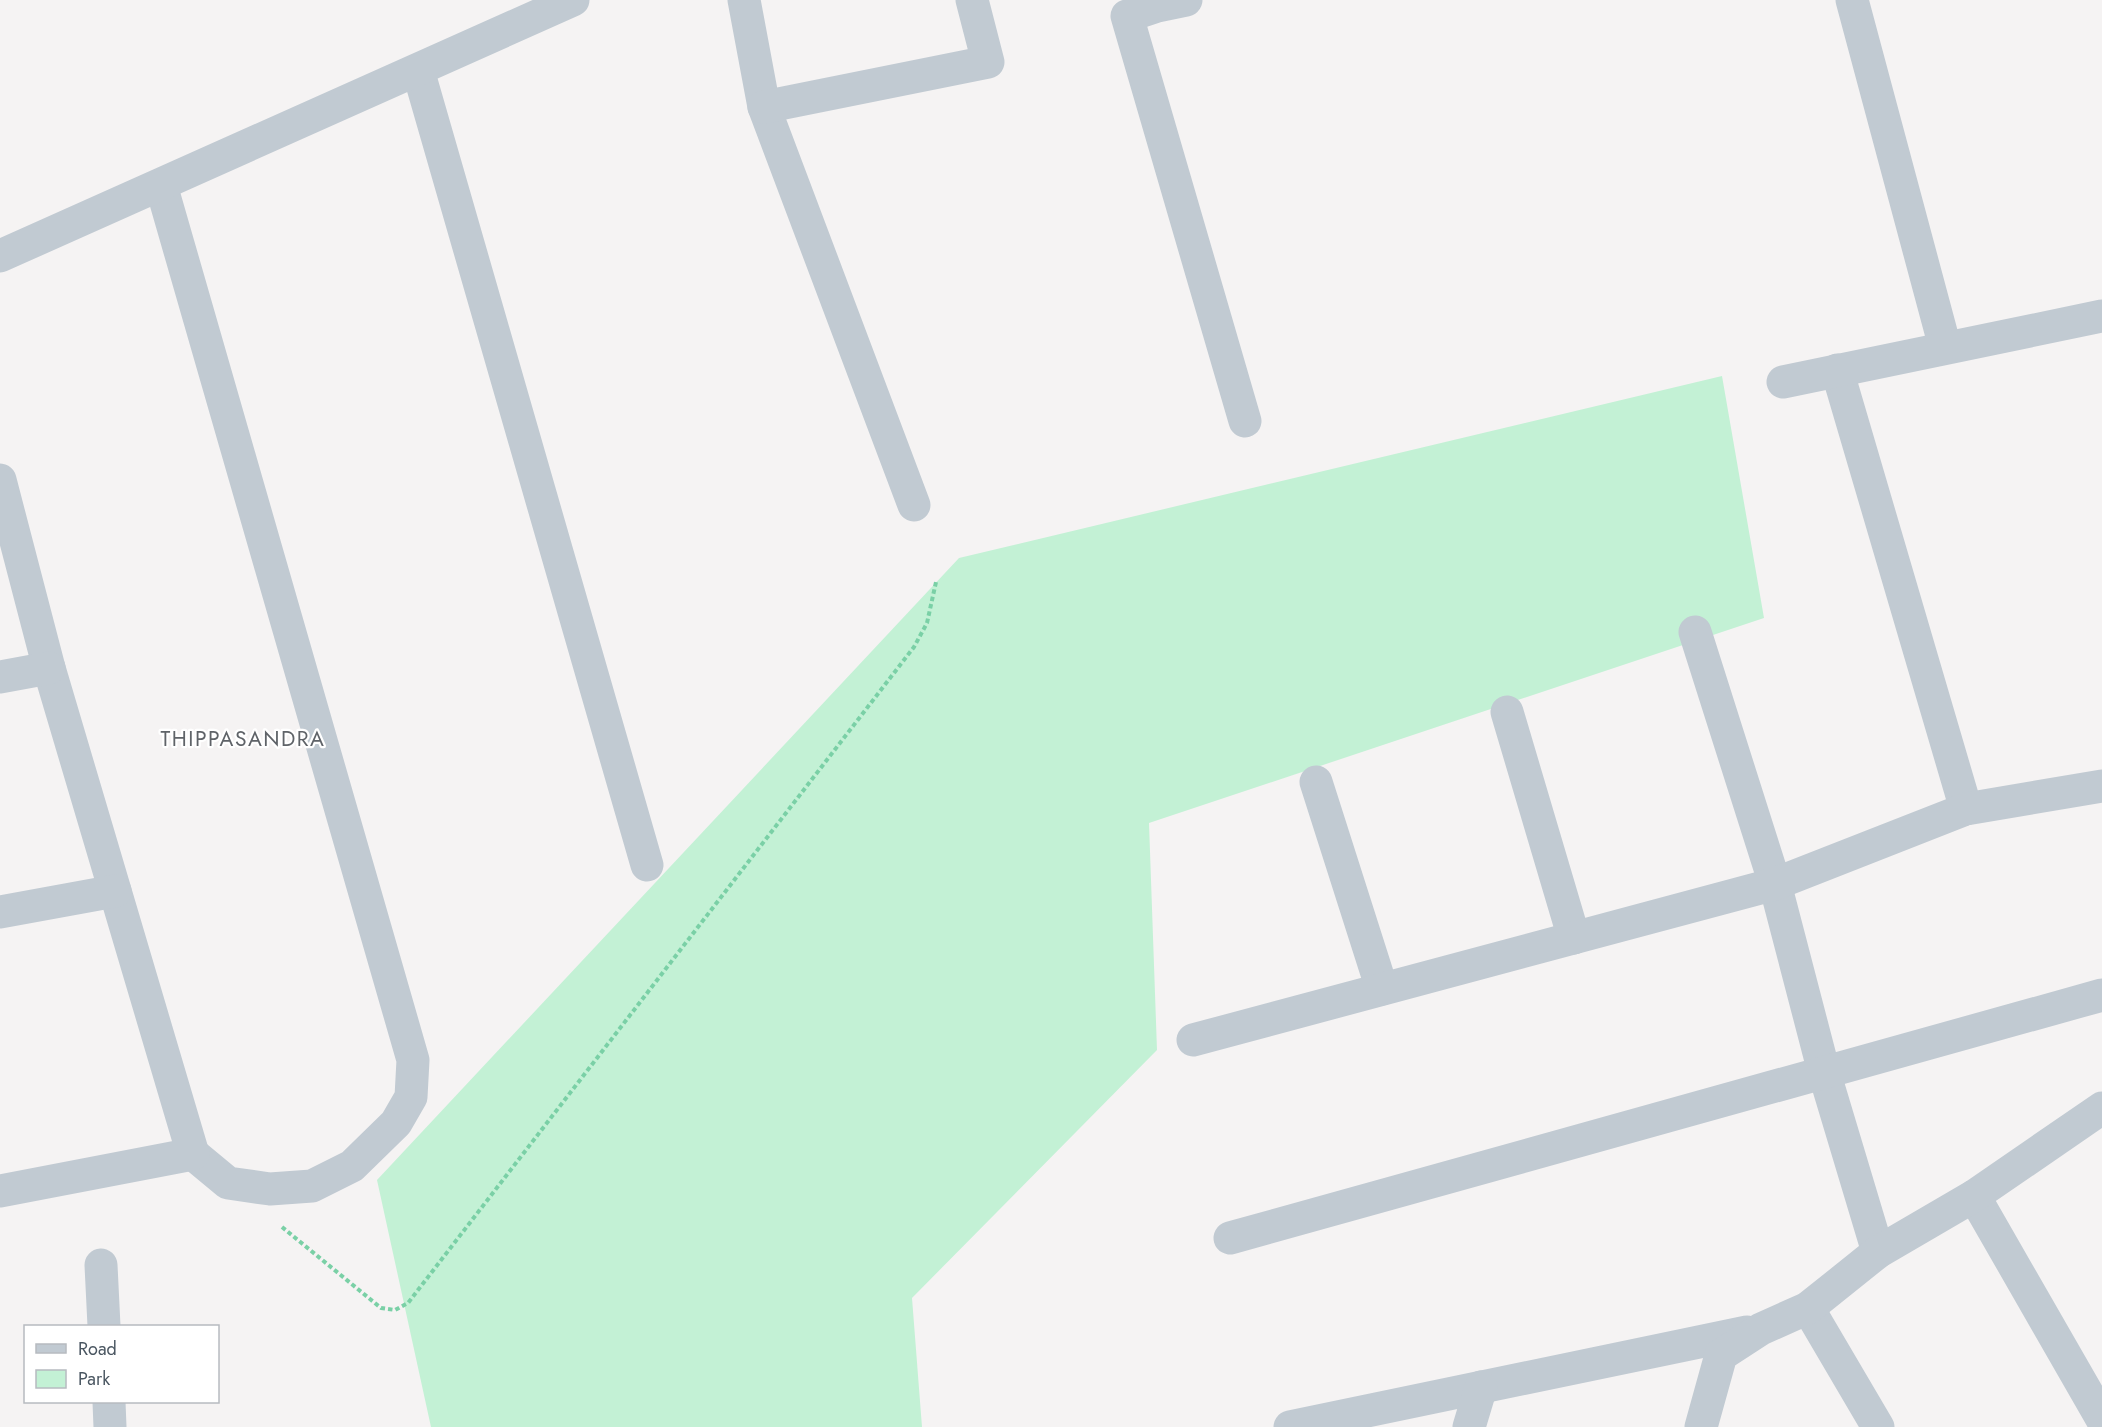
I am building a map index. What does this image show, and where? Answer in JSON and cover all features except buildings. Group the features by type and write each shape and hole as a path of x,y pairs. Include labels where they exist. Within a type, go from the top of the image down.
{"street":[{"path":"0,256 573,0"},
{"path":"744,0 764,107 914,505"},
{"path":"764,107 988,63 972,0"},
{"path":"1852,0 1945,348"},
{"path":"1166,2 1127,16 1245,421"},
{"path":"418,70 647,865"},
{"path":"0,480 49,668 193,1154 228,1183 270,1189 312,1186 352,1166 396,1123 411,1097 413,1060 161,185"},
{"path":"1783,382 2102,316"},
{"path":"1837,370 1966,809"},
{"path":"1695,632 1774,884 1824,1072 1878,1252"},
{"path":"0,677 49,668"},
{"path":"1507,712 1574,938"},
{"path":"1316,783 1382,989"},
{"path":"1193,1040 1774,884 1966,809 2102,786"},
{"path":"0,912 115,891"},
{"path":"1230,1238 2102,995"},
{"path":"1701,1427 1721,1355 1761,1329 1808,1308 1878,1252 1974,1196 2102,1108"},
{"path":"0,1191 193,1154"},
{"path":"1974,1196 2102,1419"},
{"path":"101,1265 104,1325"},
{"path":"1808,1308 1878,1427"},
{"path":"1290,1427 1761,1329"},
{"path":"1469,1427 1481,1387"},
{"path":"109,1403 110,1427"}],"path":[{"path":"273,1220 381,1308 395,1310 408,1303 914,647 927,623 936,582"}],"green space":[{"path":"1722,376 1764,618 1149,823 1157,1050 912,1298 922,1427 431,1427 377,1180 959,558"}],"district":[{"name":"THIPPASANDRA","path":"243,739"}]}
